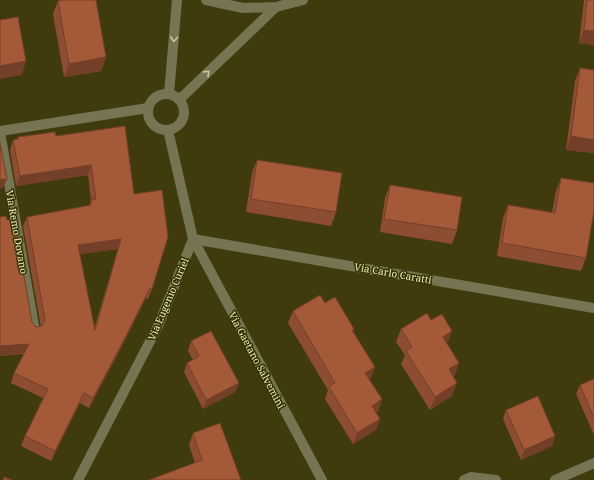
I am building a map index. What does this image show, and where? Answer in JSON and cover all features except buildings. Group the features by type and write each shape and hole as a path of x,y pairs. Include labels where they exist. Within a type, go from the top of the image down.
{"street":[{"path":"169,94 178,0"},
{"path":"206,0 243,8 276,7 303,0"},
{"path":"179,100 276,7"},
{"path":"169,94 179,100 183,110 181,120 178,125 168,130 162,130 152,124 148,108 150,103 158,96 169,94"},
{"path":"0,132 148,108"},
{"path":"168,130 193,239"},
{"name":"Via Remo Dovano","path":"0,132 35,331"},
{"name":"Via Carlo Caratti","path":"193,239 594,308"},
{"name":"Via Eugenio Curiel","path":"78,480 159,324 193,239"},
{"name":"Via Gaetano Salvemini","path":"193,239 322,480"},
{"path":"554,480 594,463"},
{"path":"464,480 471,477 496,480"}]}
